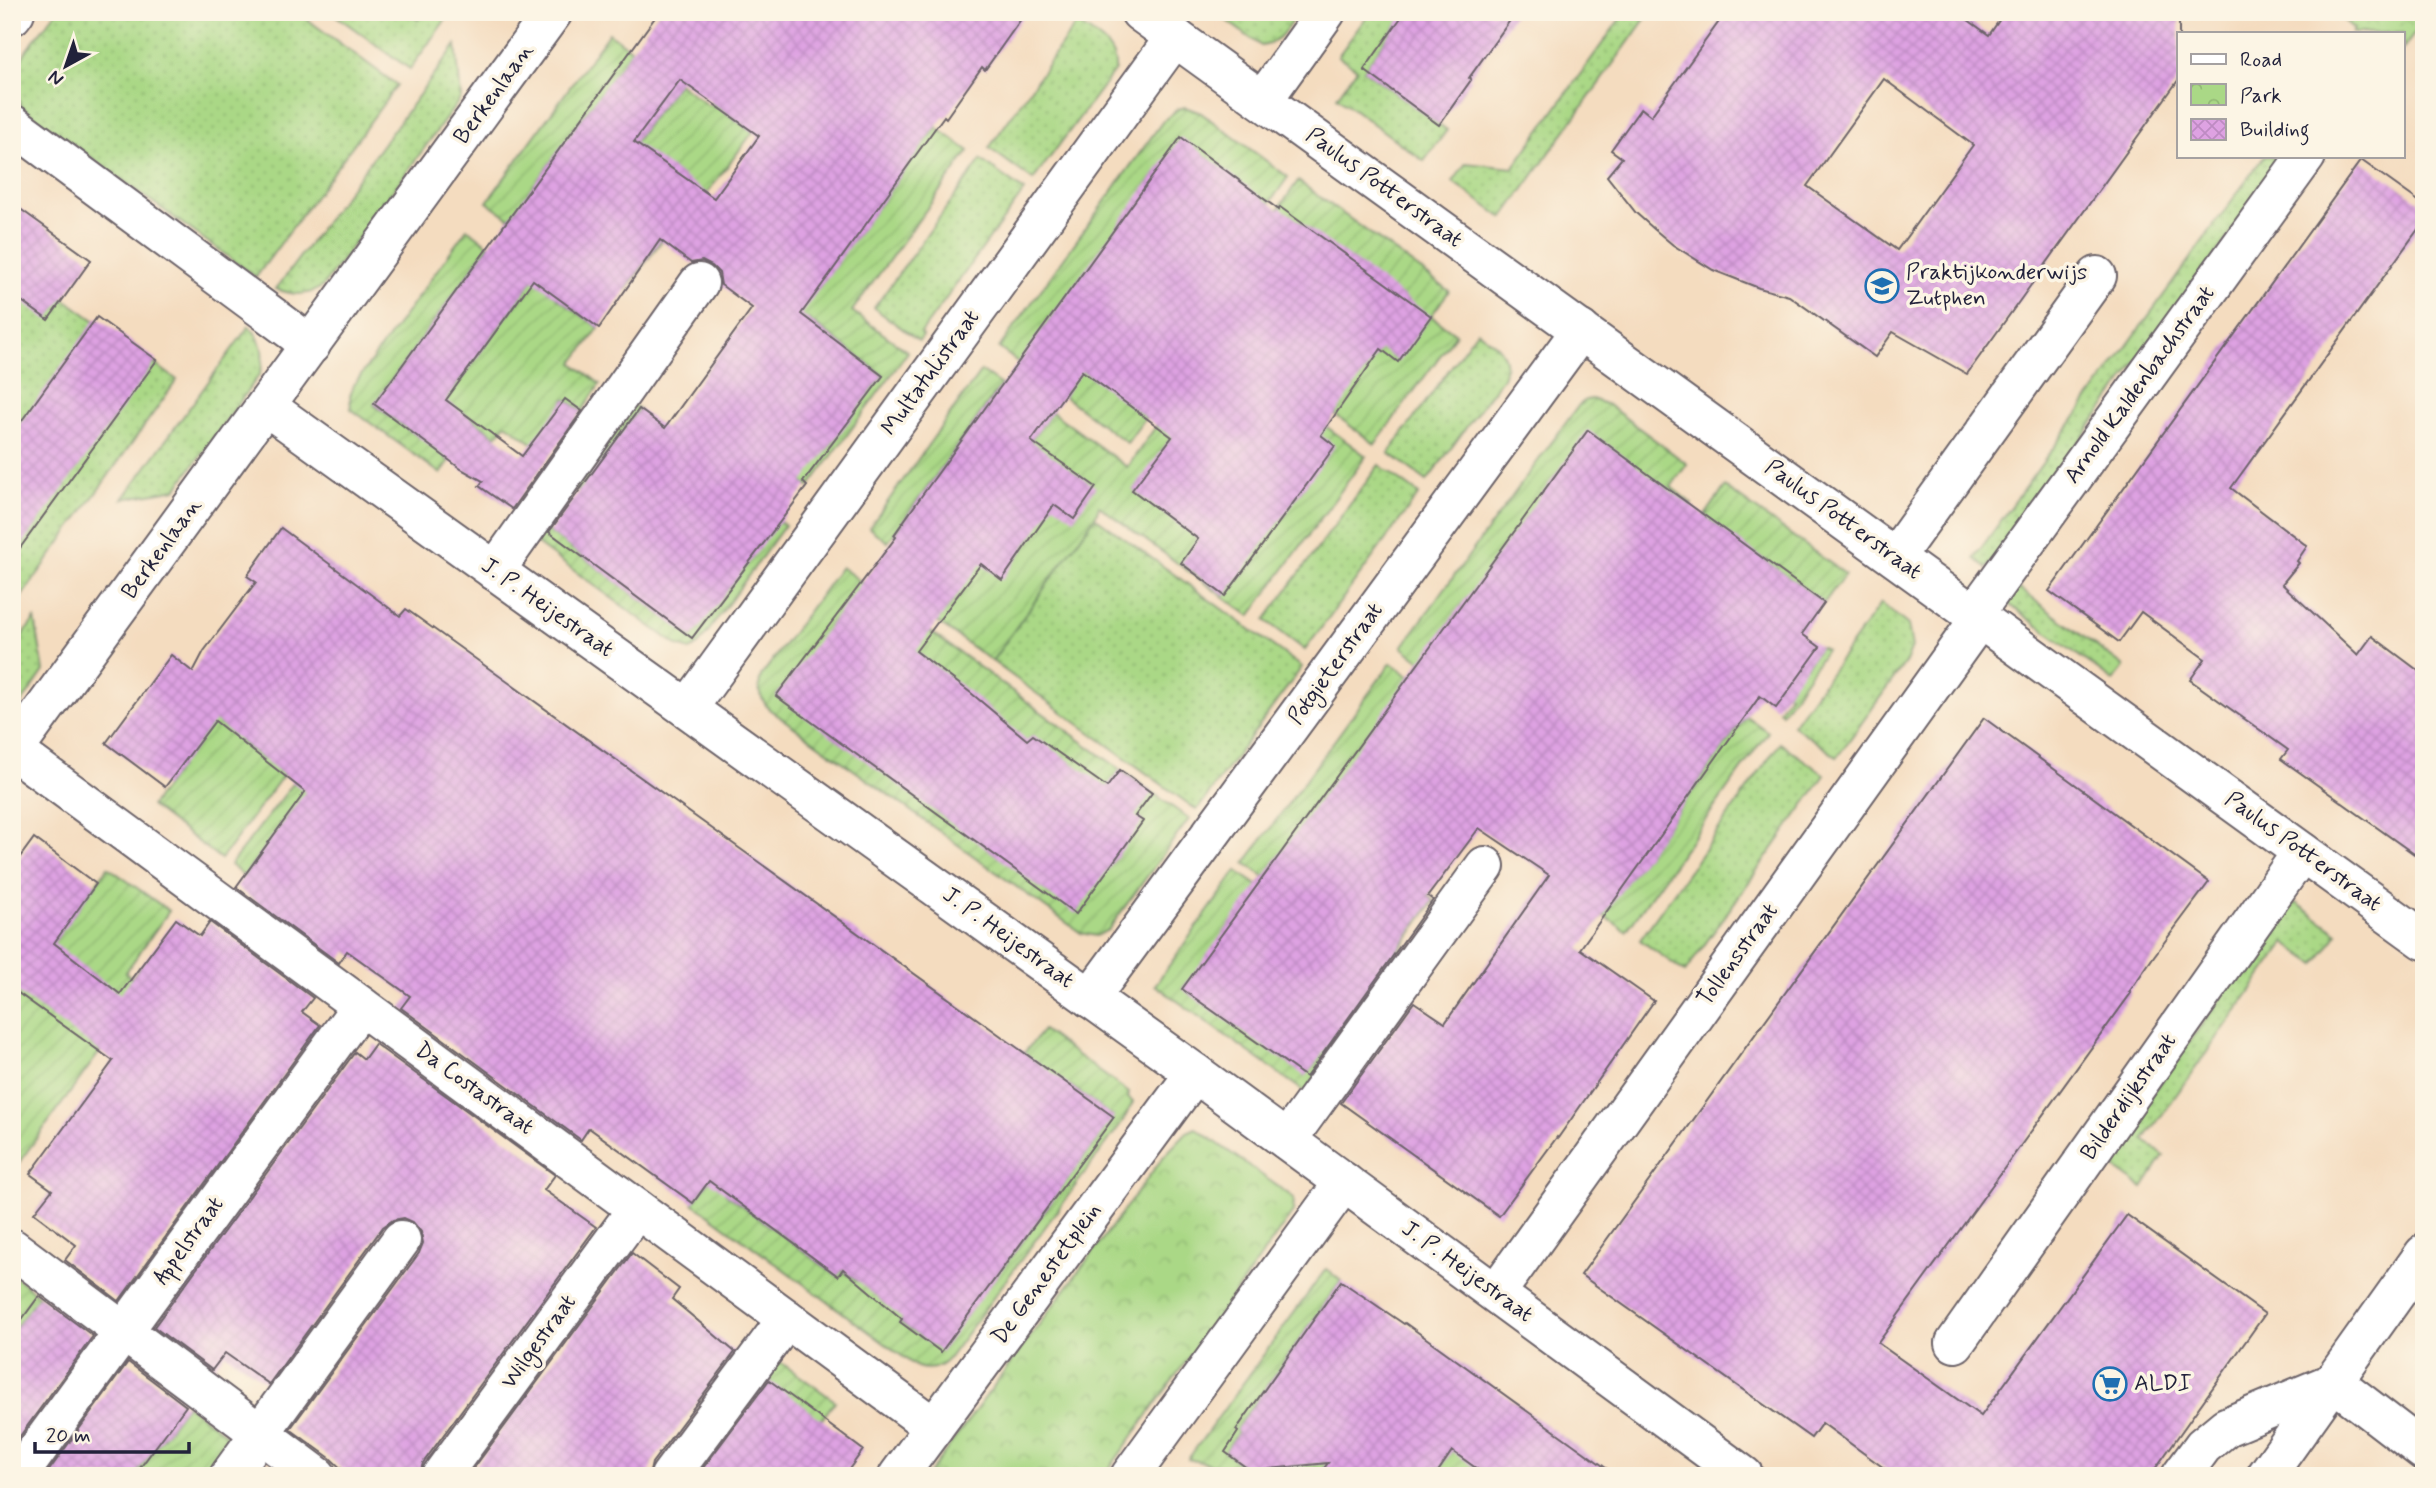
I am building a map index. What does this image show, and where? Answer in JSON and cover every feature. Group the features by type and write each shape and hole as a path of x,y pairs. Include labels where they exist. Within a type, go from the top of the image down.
{"street":[{"name":"Berkenlaan","path":"13,752 553,12"},
{"name":"Paulus Potterstraat","path":"1140,12 2424,940"},
{"path":"1263,100 1326,12"},
{"name":"Multatulistraat","path":"688,708 1175,37"},
{"path":"12,124 312,345"},
{"name":"Arnold Kaldenbachstraat","path":"1977,616 2305,158"},
{"path":"1895,557 2097,276"},
{"path":"495,571 699,284"},
{"name":"Potgieterstraat","path":"1090,998 1580,330"},
{"name":"J. P. Heijestraat","path":"267,407 1287,1140 1496,1293 1728,1471"},
{"name":"Tollensstraat","path":"1496,1293 1977,616"},
{"name":"Da Costastraat","path":"13,752 934,1427"},
{"name":"Bilderdijkstraat","path":"1955,1343 2302,852"},
{"path":"1287,1140 1485,866"},
{"name":"Appelstraat","path":"18,1476 361,1006"},
{"name":"De Genestetplein","path":"898,1476 1195,1073"},
{"path":"1130,1476 1344,1182"},
{"name":"Wilgestraat","path":"441,1476 637,1209"},
{"path":"229,1476 401,1240"},
{"path":"12,1248 317,1476"},
{"path":"2266,1476 2424,1254"},
{"path":"670,1476 786,1319"},
{"path":"2334,1382 2424,1451"},
{"path":"2181,1476 2203,1446 2226,1427 2334,1382"}],"green space":[{"path":"56,12 297,12 397,85 256,277 22,107 17,92 18,68 23,56"},
{"path":"331,12 408,12 418,20 424,12 451,12 410,69"},
{"path":"1215,12 1298,12 1278,38 1261,46"},
{"path":"1370,12 1409,12 1364,70 1447,130 1424,161 1337,97 1357,69 1338,56"},
{"path":"1625,12 1650,12 1503,218 1453,182 1466,163 1513,168"},
{"path":"2334,12 2424,12 2424,21 2404,48 2404,32 2352,32 2354,29"},
{"path":"1077,23 1109,48 1115,62 1115,70 1033,180 989,148"},
{"path":"609,33 632,50 510,218 487,202"},
{"path":"456,45 461,98 323,286 300,294 276,289"},
{"path":"678,83 709,106 712,103 753,132 707,193 671,228 626,289 587,261 594,198"},
{"path":"1185,107 1201,113 1288,177 1255,224 1242,261 1298,181 1449,291 1431,316 1456,334 1375,444 1201,316 1203,337 1127,443 999,348 1163,121"},
{"path":"936,127 969,151 852,311 908,352 809,487 789,472 709,437","holes":["808,319 883,375 846,424 772,368"]},
{"path":"2263,158 2286,158 1987,568 1974,558"},
{"path":"981,160 1024,191 921,333 923,336 919,341 874,308"},
{"path":"467,229 489,245 374,405 419,437 534,278 599,328 573,363 600,384 582,411 565,399 549,455 506,424 496,436 464,413 448,434 459,442 446,459 449,462 441,474 351,409 350,396 354,385"},
{"path":"12,261 177,380 12,610"},
{"path":"249,326 262,348 260,374 176,489 123,499"},
{"path":"1477,331 1500,350 1505,362 1503,377 1427,481 1389,453"},
{"path":"1215,344 1366,456 1250,616 1099,506 1095,517 992,661 909,602 1052,412 1127,467"},
{"path":"981,371 1001,385 888,542 869,528"},
{"path":"1592,399 1608,405 1687,464 1671,487 1692,504 1492,777 1428,896 1434,901 1382,974 1386,978 1305,1092 1155,985 1237,871 1331,938 1337,929 1245,863 1391,663 1462,714 1451,684 1402,647 1579,405"},
{"path":"628,402 639,409 625,428 785,525 699,644 690,650 678,646 529,538","holes":["575,488 595,503 692,637 545,529"]},
{"path":"1379,465 1419,494 1305,650 1265,620"},
{"path":"1725,487 1845,574 1824,603 1704,517"},
{"path":"1095,517 1302,667 1197,810 992,661"},
{"path":"841,567 1189,819 1108,930 1096,936 1081,933 766,705 759,689 761,676"},
{"path":"2013,584 2124,667 2113,681 2002,599"},
{"path":"1881,603 1908,625 1912,647 1907,660 1837,757 1793,725"},
{"path":"35,619 44,671 16,711 12,708 12,649"},
{"path":"1820,647 1826,650 1782,713 1779,710 1789,695 1747,664 1806,666"},
{"path":"198,708 313,735 221,859 151,806 180,767 164,754","holes":["251,728 274,745 263,759 241,742"]},
{"path":"1746,716 1768,732 1626,931 1603,915"},
{"path":"1780,743 1825,775 1685,972 1640,940"},
{"path":"317,753 1024,1053 1043,1030 1129,1093 1128,1098 1133,1102 1123,1121 948,1359 930,1369 917,1367 693,1203 729,1154 281,826 244,876 230,865","holes":["1071,1086 1113,1117 1005,1265 963,1234","725,1193 881,1248 857,1281 842,1270 837,1276","914,1301 941,1351 900,1322"]},
{"path":"108,867 169,911 125,973 132,978 140,967 279,1069 121,1023 12,1172 12,999"},
{"path":"2296,903 2338,933 2316,964 2285,943 2144,1140 2164,1156 2143,1188 2105,1161 2283,910"},
{"path":"1196,1128 1294,1198 1293,1212 1104,1476 927,1476 1164,1156 1187,1132"},
{"path":"1326,1269 1341,1281 1236,1430 1238,1432 1225,1452 1251,1470 1342,1365 1536,1476 1435,1476 1443,1464 1410,1476 1261,1476 1188,1459"},
{"path":"12,1274 39,1296 12,1332"},
{"path":"773,1357 835,1401 781,1476 685,1476"},
{"path":"187,1405 241,1446 219,1476 134,1476"}],"building":[{"path":"659,12 1026,12 985,70 982,67 946,118 944,116 801,314 883,376 803,482 807,486 692,638 549,532 639,409 665,428 752,308 721,285 719,273 712,266 702,261 691,263 660,240 599,328 533,280 446,400 522,456 565,399 582,411 512,509 479,486 483,481 461,469 374,404","holes":["680,80 759,136 714,198 634,142"]},
{"path":"1405,12 1516,12 1439,125 1364,70"},
{"path":"1726,12 1957,12 1989,35 2005,12 2179,12 2177,82 1967,374 1893,332 1875,357 1789,296 1759,288 1713,270 1673,245 1636,213 1607,176 1622,158 1611,150 1641,108 1651,116","holes":["1884,79 1973,145 1897,250 1807,186"]},
{"path":"1181,137 1279,210 1280,207 1431,316 1398,362 1381,349 1321,435 1335,446 1225,596 1181,563 1198,539 1132,490 1172,437 1082,371 1031,441 1096,487 1074,519 1054,505 1002,580 981,564 916,651 1027,740 1033,735 1107,787 1120,770 1152,793 1135,816 1143,821 1076,914 776,696 896,537 894,535 920,498"},
{"path":"2361,160 2424,205 2424,221 2231,488 2307,546 2297,561 2299,563 2282,584 2358,655 2372,636 2424,675 2424,861 2281,759 2288,750 2190,680 2205,659 2141,612 2119,642 2049,591"},
{"path":"12,203 91,260 48,320 12,294"},
{"path":"97,317 157,360 12,559 12,434"},
{"path":"1588,430 1824,603 1802,634 1820,647 1776,708 1760,696 1580,949 1654,1001 1558,1138 1499,1216 1341,1103 1414,1002 1445,1023 1549,875 1479,828 1428,896 1433,900 1306,1077 1182,989"},
{"path":"281,528 400,616 406,609 1114,1117 941,1352 900,1322 902,1319 843,1269 838,1276 709,1181 693,1203 589,1128 581,1140 401,1008 410,996 347,951 339,963 236,887 305,792 215,721 165,787 106,743 171,655 193,672 204,651 256,582 247,576"},
{"path":"1984,718 2209,882 1878,1343 1981,1416 2127,1215 2265,1314 2150,1476 1895,1476 1822,1423 1811,1438 1581,1275"},
{"path":"34,838 96,884 54,943 120,994 176,919 200,936 210,922 313,998 302,1012 320,1025 119,1301 65,1260 76,1245 34,1213 52,1190 30,1174 113,1061 18,993 12,1001 12,868"},
{"path":"375,1044 555,1175 544,1190 596,1227 423,1463 419,1476 349,1476 330,1458 290,1429 419,1253 423,1243 421,1232 413,1222 404,1218 393,1220 383,1227 269,1384 225,1353 212,1370 154,1327 355,1052 364,1059"},
{"path":"632,1253 679,1289 672,1299 735,1352 652,1463 649,1476 468,1476"},
{"path":"1341,1281 1405,1323 1617,1476 1487,1476 1452,1451 1435,1476 1318,1476 1328,1463 1251,1471 1225,1452 1238,1432 1236,1430"},
{"path":"39,1296 93,1336 12,1447 12,1333"},
{"path":"128,1362 186,1406 134,1476 45,1476"},
{"path":"769,1380 863,1450 844,1476 697,1476"}],"place":[{"name":"Praktijkonderwijs Zutphen","path":"1882,286"},
{"name":"ALDI","path":"2110,1384"}]}
